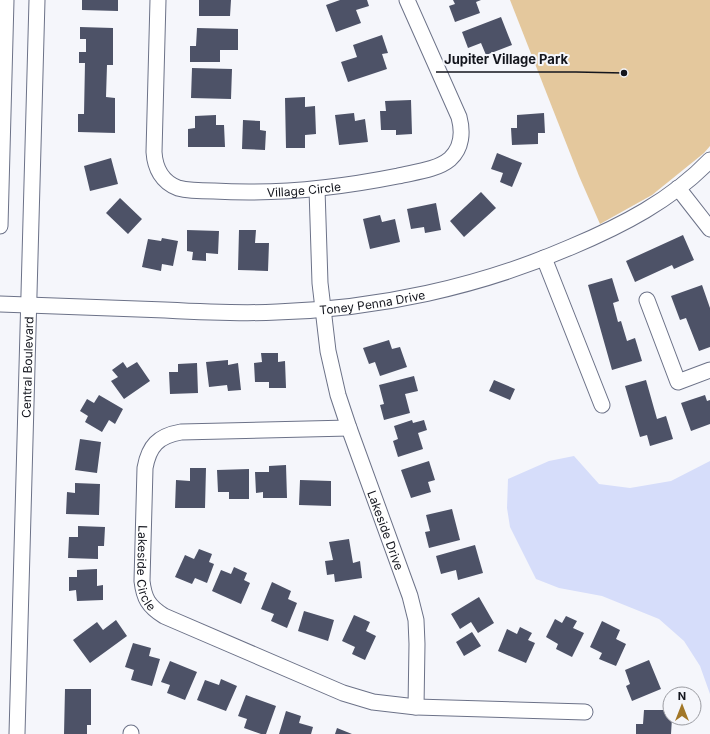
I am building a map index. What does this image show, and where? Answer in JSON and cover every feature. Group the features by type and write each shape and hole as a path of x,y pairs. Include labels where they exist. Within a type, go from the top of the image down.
{"street":[{"path":"0,226 6,0"},
{"name":"Central Boulevard","path":"17,734 37,0"},
{"name":"Village Circle","path":"158,0 154,152 155,163 160,174 167,182 177,187 187,190 224,192 274,192 318,189 367,182 416,172 441,165 451,158 461,139 462,128 459,117 407,0"},
{"name":"Toney Penna Drive","path":"0,304 223,312 276,312 363,305 416,296 468,283 520,267 604,233 641,213 678,188 710,160"},
{"path":"678,188 710,229"},
{"name":"Lakeside Drive","path":"318,189 320,283 328,351 338,395 410,596 416,620 416,707"},
{"path":"544,258 602,405"},
{"path":"647,300 678,382 710,370"},
{"name":"Lakeside Circle","path":"349,428 181,432 170,434 160,440 152,447 147,457 145,468 143,592 148,602 155,610 164,616 343,693 373,702 416,707"},
{"path":"416,707 585,712"}],"shaded area":[{"path":"510,0 710,0 710,146 704,153 652,195 600,224 579,176"}],"water":[{"path":"574,456 599,484 630,488 671,481 710,461 710,694 700,666 684,641 659,619 602,596 559,588 536,579 510,527 507,508 508,479 549,461"}],"building":[{"path":"82,0 118,0 118,11 82,10"},
{"path":"199,0 231,0 230,16 199,16"},
{"path":"340,0 367,0 369,6 356,10 361,23 336,32 326,5"},
{"path":"453,0 481,0 476,2 480,13 455,22 449,6 455,4"},
{"path":"501,17 512,45 486,55 481,43 468,48 462,32"},
{"path":"80,27 113,28 113,65 107,65 106,97 115,98 115,133 78,132 78,114 84,114 85,63 79,63 79,52 86,52 86,39 80,39"},
{"path":"197,28 238,29 238,50 220,50 220,62 190,62 190,46 196,46"},
{"path":"382,35 388,53 382,54 387,69 348,82 341,62 357,57 353,45"},
{"path":"192,68 232,69 231,99 191,98"},
{"path":"305,97 305,107 315,106 316,134 305,135 305,148 286,148 285,98"},
{"path":"411,100 412,134 396,135 396,130 381,130 380,111 386,111 385,101"},
{"path":"354,113 355,121 365,119 368,142 339,145 335,115"},
{"path":"544,113 545,133 538,133 538,144 512,145 511,128 517,128 517,115"},
{"path":"216,115 216,125 224,125 225,147 188,147 188,129 195,128 195,116"},
{"path":"243,120 260,121 260,130 266,131 265,150 242,149"},
{"path":"497,153 522,163 512,187 500,182 503,173 491,169"},
{"path":"111,158 118,184 90,191 84,166"},
{"path":"481,192 496,208 464,237 450,221"},
{"path":"120,198 142,219 128,234 106,213"},
{"path":"436,203 441,230 425,233 424,227 411,229 407,209"},
{"path":"380,215 382,222 395,219 400,242 370,249 363,219"},
{"path":"187,230 219,231 218,254 206,253 206,261 192,260 193,252 187,251"},
{"path":"239,230 256,230 255,243 269,243 268,271 238,270"},
{"path":"683,235 694,260 674,269 672,265 635,282 626,261"},
{"path":"162,238 178,241 173,266 162,264 161,271 142,267 148,239 161,241"},
{"path":"612,278 619,301 613,303 618,322 621,321 627,341 635,338 642,361 612,370 588,285"},
{"path":"702,285 710,308 710,347 699,351 686,318 680,320 671,296"},
{"path":"389,340 392,349 400,347 407,367 380,376 375,362 369,364 363,348"},
{"path":"261,353 278,353 278,362 285,361 286,388 269,388 269,382 255,382 254,363 262,362"},
{"path":"228,360 228,365 238,363 241,390 228,391 227,385 209,387 206,362"},
{"path":"123,362 127,368 137,362 150,381 124,399 111,381 118,377 112,370"},
{"path":"197,363 198,393 170,394 169,372 178,372 178,364"},
{"path":"414,376 418,391 405,394 410,413 384,420 380,405 384,404 379,385"},
{"path":"494,380 515,389 510,400 489,391"},
{"path":"646,380 657,419 666,416 673,439 650,446 647,435 640,437 625,386"},
{"path":"99,395 123,409 115,424 109,420 102,432 85,422 88,416 80,411 87,399 94,403"},
{"path":"705,395 707,401 710,400 710,424 691,431 681,403"},
{"path":"412,420 413,423 424,420 427,430 418,433 423,449 398,457 393,441 398,439 394,426"},
{"path":"80,439 101,442 97,473 75,470"},
{"path":"429,461 435,480 428,482 431,492 411,498 401,470"},
{"path":"286,465 287,498 263,498 263,492 256,493 255,472 269,472 269,466"},
{"path":"190,468 206,468 205,508 175,508 176,480 190,481"},
{"path":"249,469 249,499 229,499 229,492 218,492 217,470"},
{"path":"300,480 331,481 331,506 299,505"},
{"path":"75,483 100,484 99,515 66,514 67,492 75,493"},
{"path":"452,509 460,540 429,548 425,532 430,531 426,515"},
{"path":"78,526 105,527 104,546 98,546 98,559 68,558 69,537 78,537"},
{"path":"349,539 353,563 360,561 362,578 335,582 334,574 327,575 325,561 333,560 329,542"},
{"path":"475,545 483,573 458,580 456,570 441,574 436,556"},
{"path":"199,549 212,554 209,562 214,564 207,583 195,578 192,584 175,577 185,555 194,559"},
{"path":"234,567 247,573 244,580 250,583 241,604 212,591 221,570 231,574"},
{"path":"97,569 97,586 103,585 103,600 77,601 76,590 69,591 69,577 77,577 77,570"},
{"path":"272,582 291,591 288,599 297,603 287,628 271,621 274,614 261,609"},
{"path":"479,597 494,623 478,633 471,622 460,629 451,614"},
{"path":"304,611 334,620 328,641 298,631"},
{"path":"354,615 370,622 366,631 376,636 365,660 352,654 355,647 342,641"},
{"path":"566,616 577,621 573,628 584,633 572,657 556,649 558,644 546,637 555,619 562,623"},
{"path":"116,620 127,636 90,663 73,640 97,622 103,630"},
{"path":"602,621 620,630 616,639 626,644 616,666 599,659 602,653 590,647"},
{"path":"520,627 532,633 528,640 535,643 526,663 498,651 507,629 517,634"},
{"path":"472,632 481,646 464,656 456,642"},
{"path":"133,643 151,648 149,656 160,659 152,686 131,680 134,670 125,667"},
{"path":"649,660 661,689 632,701 626,686 630,684 625,670"},
{"path":"170,661 197,672 185,700 167,693 170,685 161,682"},
{"path":"221,679 237,686 226,711 197,700 205,680 219,685"},
{"path":"65,689 91,689 91,725 87,725 87,734 64,734"},
{"path":"246,695 276,706 266,734 261,734 244,728 247,719 238,716"},
{"path":"644,710 662,710 662,726 672,726 671,734 636,734 636,724 643,724"},
{"path":"286,711 301,716 299,723 313,727 311,734 279,734"},
{"path":"337,728 352,734 335,734"}],"place":[{"name":"Jupiter Village Park","path":"624,73"}]}
